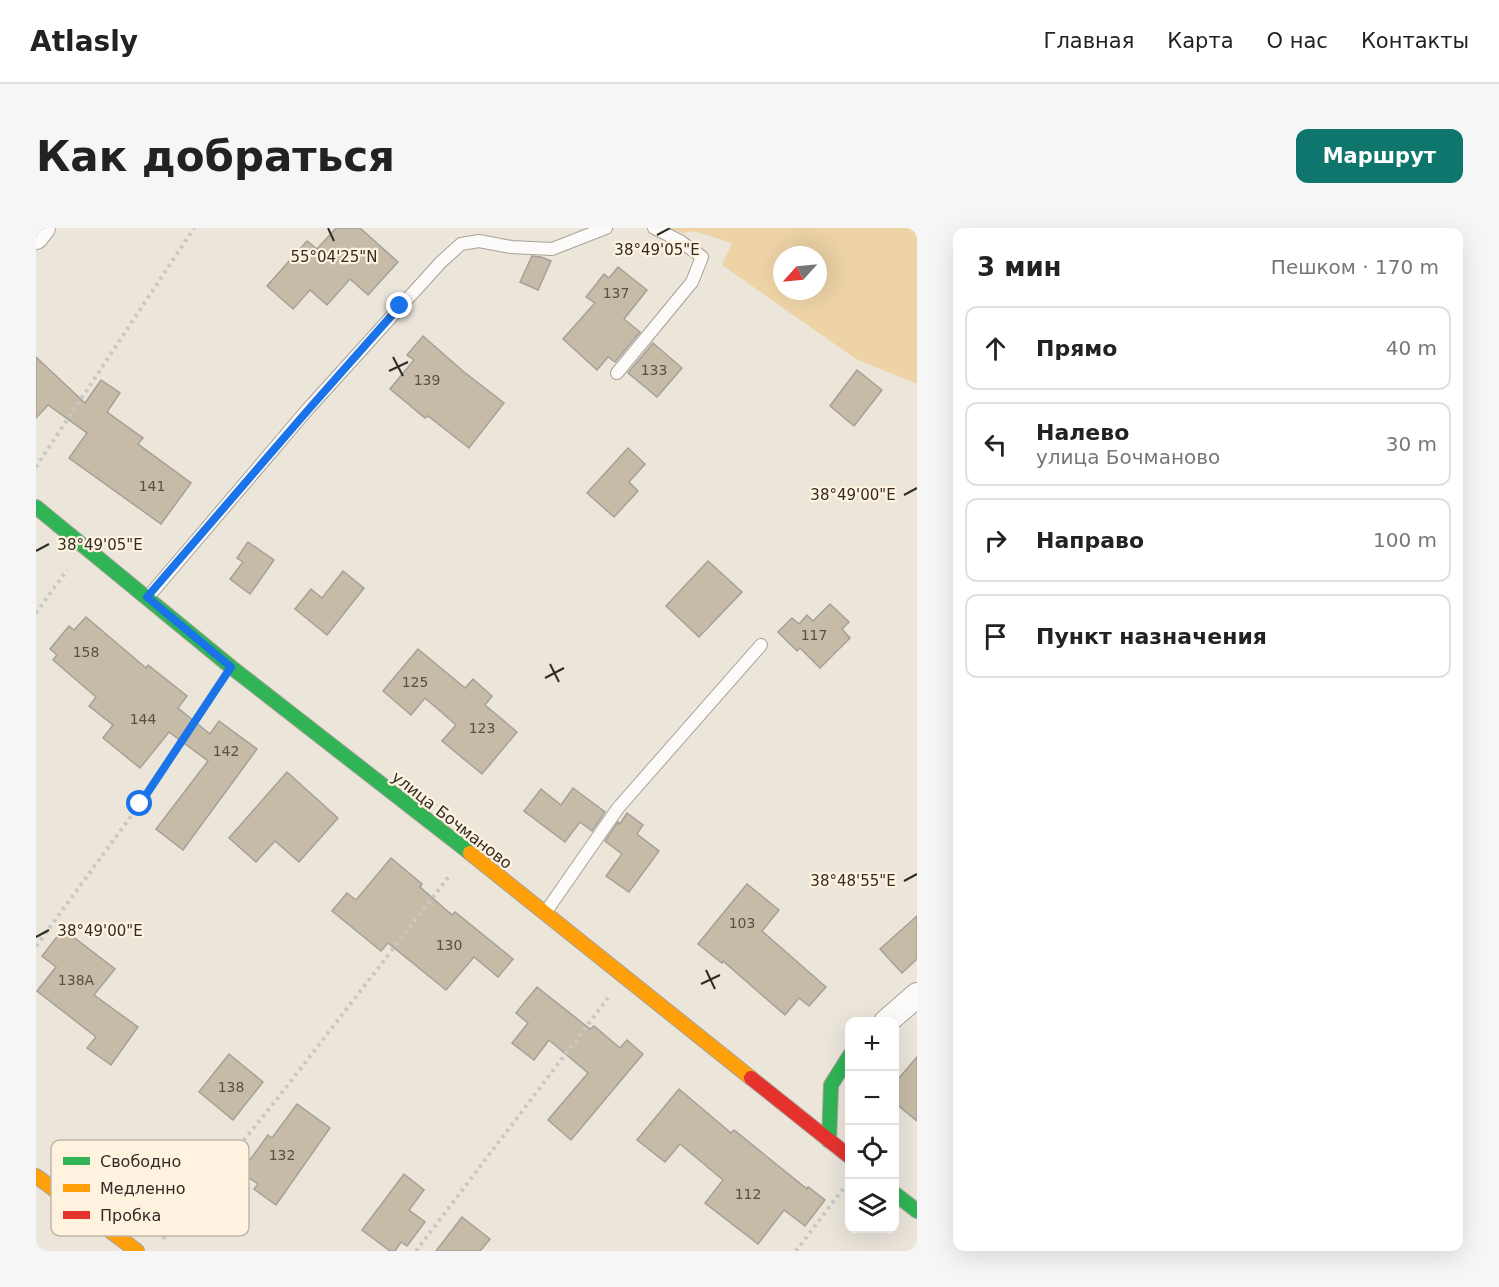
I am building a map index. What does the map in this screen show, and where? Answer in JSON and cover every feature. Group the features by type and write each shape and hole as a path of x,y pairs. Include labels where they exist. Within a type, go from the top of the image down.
{"main road":[{"name":"улица Бочманово","path":"36,507 231,667 468,852 845,1154"},
{"path":"829,1141 831,1085 845,1062"},
{"path":"36,1176 51,1187"},
{"path":"899,1197 917,1211"},
{"path":"117,1236 137,1251"}],"street":[{"path":"36,237 43,228"},
{"path":"892,1017 917,995"}],"lane":[{"path":"147,597 308,410 461,244 479,241 511,247 552,249 606,228"},
{"path":"617,373 692,282 702,257 680,241 654,228"},
{"path":"544,914 618,808 761,645"}],"path":[{"path":"36,467 195,228"},
{"path":"36,613 84,546"},
{"path":"36,946 140,804 231,667"},
{"path":"244,1140 468,852"},
{"path":"416,1251 624,977"},
{"path":"796,1251 845,1185"},
{"path":"161,1242 166,1236"}],"shaded area":[{"path":"666,228 917,228 917,384 856,359 722,265 732,243 694,231 683,233"}],"building":[{"path":"336,228 360,228 398,262 368,295 350,279 327,305 310,290 293,309 267,286 307,241 317,249"},
{"path":"532,256 551,261 538,290 520,282"},
{"path":"618,267 647,290 624,319 640,332 615,362 608,357 597,370 563,339 595,303 586,297 604,274 609,278"},
{"path":"423,336 504,403 469,448 428,416 425,418 390,389 414,360 407,355"},
{"path":"653,343 682,368 657,397 628,373"},
{"path":"36,357 85,403 101,380 120,393 107,412 143,438 138,444 191,483 161,524 69,458 87,433 48,405 36,418"},
{"path":"857,370 882,390 854,426 830,406"},
{"path":"628,448 645,464 629,482 638,491 614,517 587,493"},
{"path":"248,542 274,560 250,594 230,579 243,562 237,558"},
{"path":"708,561 742,592 699,637 666,606"},
{"path":"343,571 364,588 327,635 295,609 311,589 322,598"},
{"path":"830,604 849,622 842,629 850,638 820,668 800,648 797,651 778,632 792,618 799,624 807,615 813,621"},
{"path":"86,617 146,668 148,665 187,696 178,708 210,734 219,721 257,749 183,850 156,829 208,761 169,732 140,768 103,738 113,725 89,706 96,697 53,660 57,655 50,649 69,626 74,630"},
{"path":"418,649 465,688 473,679 492,696 485,705 517,732 482,774 442,741 456,725 425,698 411,715 383,691"},
{"path":"287,772 338,818 299,862 275,841 256,862 229,838"},
{"path":"573,788 605,812 592,831 580,822 565,842 524,811 541,789 561,805"},
{"path":"627,813 643,825 637,834 659,851 629,892 606,876 622,854 605,841"},
{"path":"391,858 422,884 420,887 452,915 455,912 513,959 498,977 474,957 446,990 388,943 381,951 332,911 347,893 356,900"},
{"path":"747,884 779,910 762,931 826,987 809,1006 799,998 785,1015 723,961 722,963 698,944"},
{"path":"917,916 917,959 902,973 880,949"},
{"path":"63,929 115,969 94,995 138,1027 111,1065 87,1048 96,1037 37,991 56,967 42,956"},
{"path":"537,987 590,1029 594,1026 620,1048 627,1040 643,1054 571,1140 548,1120 588,1073 549,1040 534,1060 512,1043 528,1023 516,1013"},
{"path":"229,1054 263,1082 233,1120 199,1092"},
{"path":"917,1057 917,1121 899,1106 899,1078"},
{"path":"679,1089 731,1133 734,1130 807,1189 808,1187 825,1200 805,1226 784,1210 758,1244 705,1203 723,1180 680,1144 665,1162 637,1140"},
{"path":"297,1104 330,1128 276,1205 254,1189 258,1184 249,1178 249,1161 268,1135 272,1138"},
{"path":"404,1174 424,1190 409,1210 425,1222 407,1246 401,1242 395,1251 390,1251 362,1230"},
{"path":"462,1217 490,1239 480,1251 436,1251"}],"traffic: fast":[{"path":"36,507 231,667 470,853"},
{"path":"829,1141 831,1085 845,1063"},
{"path":"899,1197 917,1211"}],"traffic: slow":[{"path":"470,853 751,1078"},
{"path":"36,1176 51,1187"},
{"path":"117,1236 137,1251"}],"traffic: jam":[{"path":"751,1078 845,1153"}],"route":[{"path":"140,804 231,667 147,597 400,306"}]}
